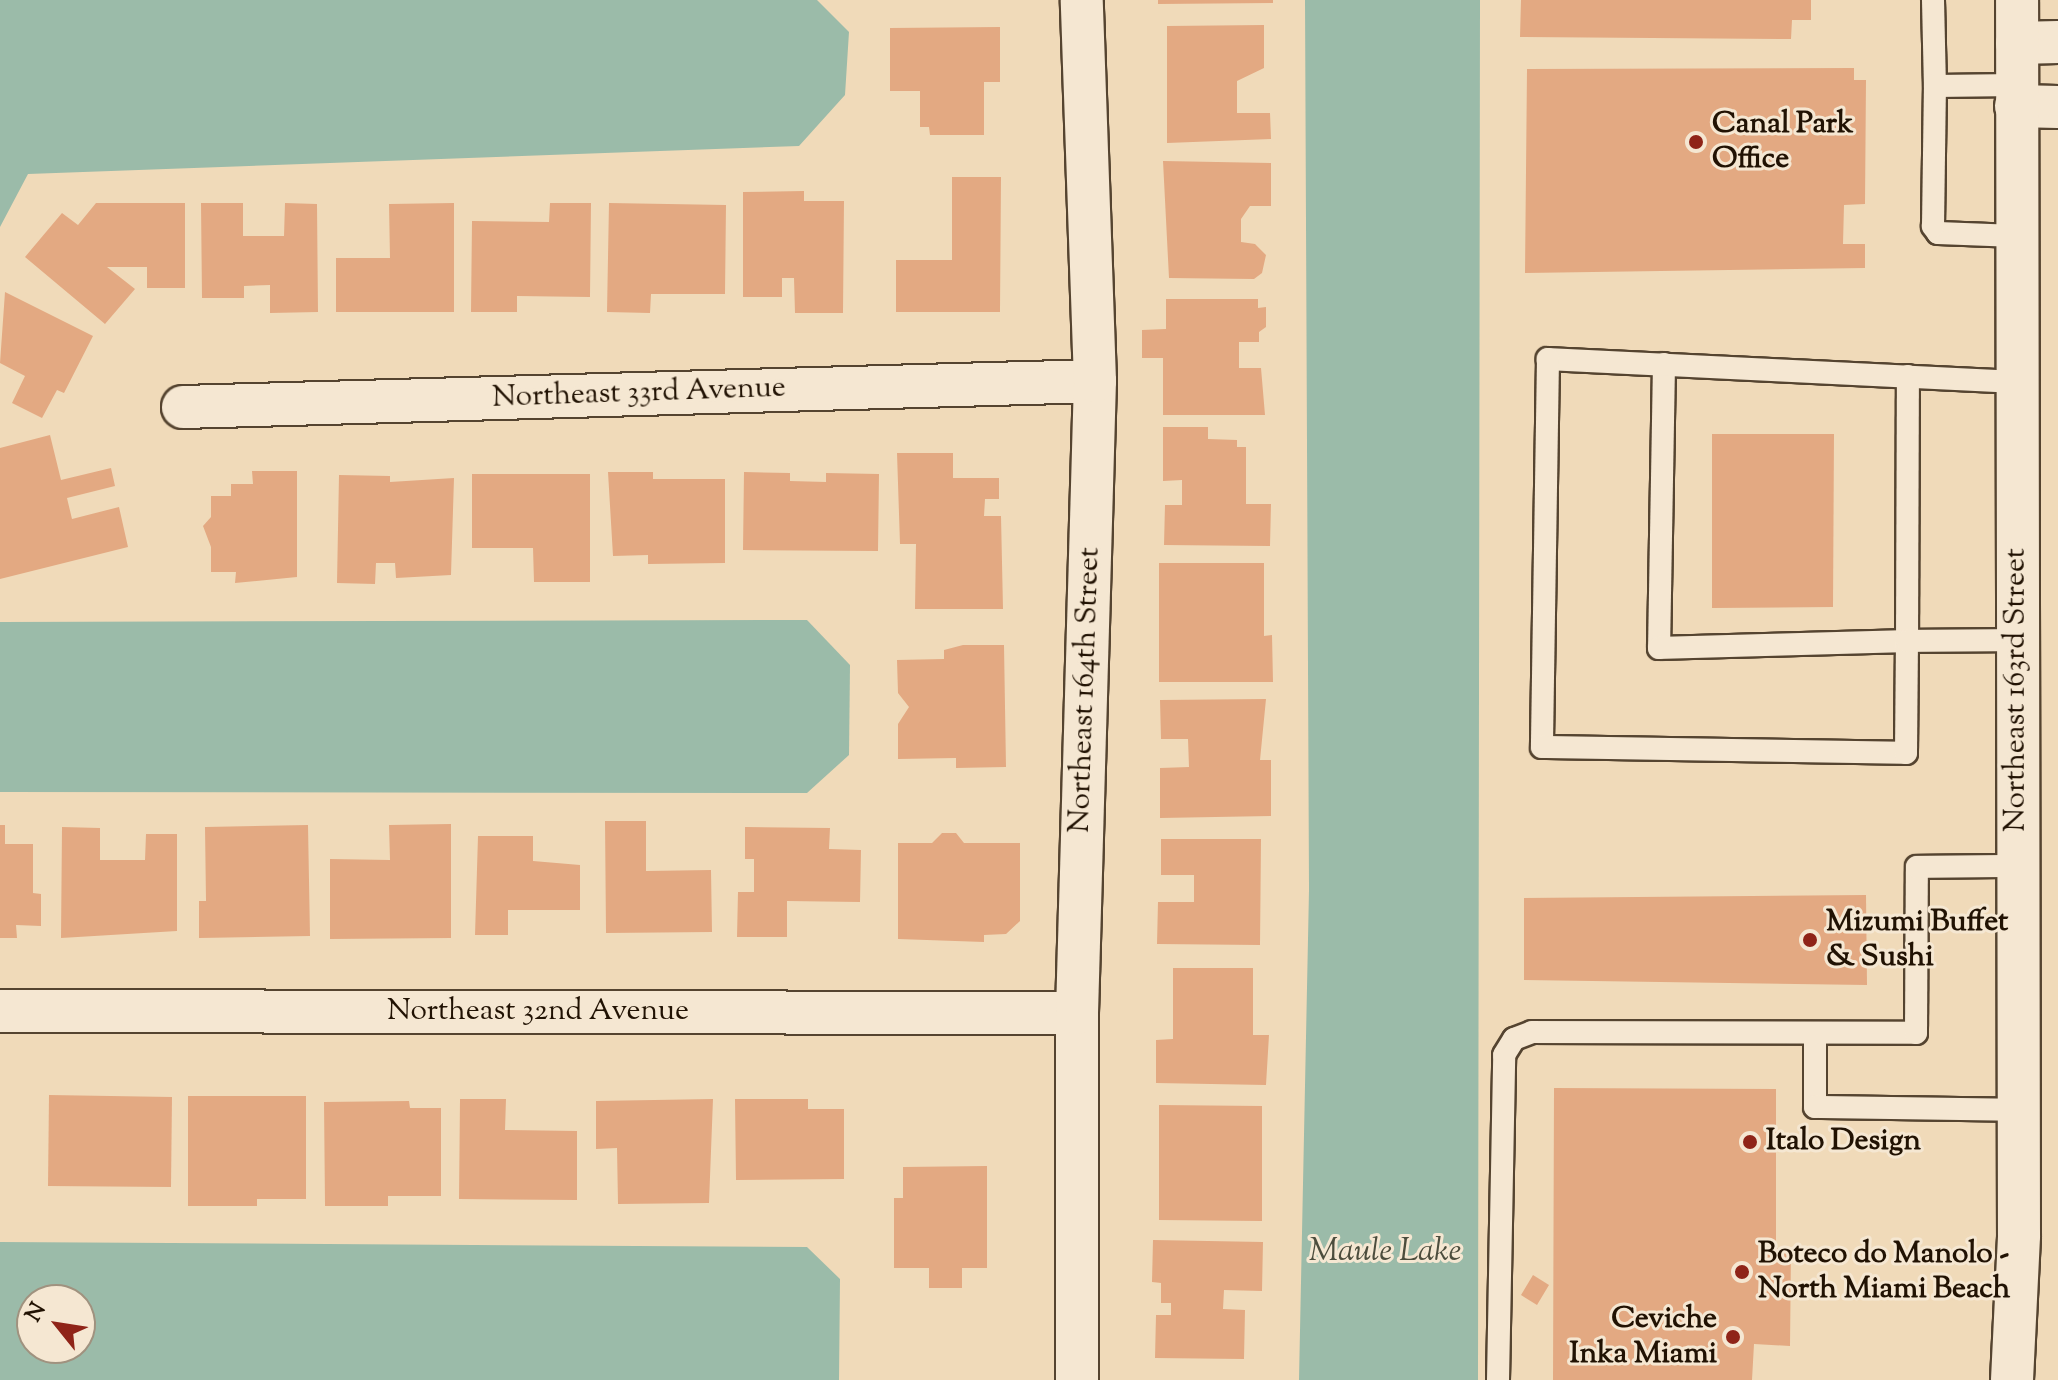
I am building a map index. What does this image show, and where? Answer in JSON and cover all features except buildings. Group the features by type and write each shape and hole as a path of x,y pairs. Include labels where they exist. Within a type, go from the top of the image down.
{"street":[{"name":"Northeast 164th Street","path":"1077,1380 1077,1013 1095,381 1082,0"},
{"name":"Northeast 163rd Street","path":"2012,1380 2019,1110 2017,0"},
{"path":"2017,43 2058,42"},
{"path":"2017,96 2058,107"},
{"name":"Northeast 33rd Avenue","path":"183,407 1095,381"},
{"name":"Northeast 32nd Avenue","path":"0,1011 1077,1013"}],"lane":[{"path":"1933,0 1933,226 1938,233 2016,236"},
{"path":"1935,86 2017,96"},
{"path":"1908,376 1906,753 1542,747 1548,359 1664,364 1908,376 2016,382"},
{"path":"1664,364 1659,648 2017,640"},
{"path":"1498,1380 1504,1055 1514,1039 1532,1032 1916,1033 1917,867 2018,866"},
{"path":"1815,1035 1815,1107 2019,1110"}],"water":[{"path":"0,0 817,0 849,32 845,95 799,146 28,174 0,227"},
{"name":"Maule Lake","path":"1305,0 1480,0 1478,1380 1299,1380 1309,890"},
{"path":"807,620 850,665 849,755 807,793 0,792 0,622"},
{"path":"0,1242 807,1247 840,1279 839,1380 0,1380"}],"place":[{"name":"Canal Park Office","path":"1696,142"},
{"name":"Mizumi Buffet & Sushi","path":"1810,940"},
{"name":"Italo Design","path":"1750,1142"},
{"name":"Boteco do Manolo - North Miami Beach","path":"1742,1272"},
{"name":"Ceviche Inka Miami","path":"1733,1337"}]}
